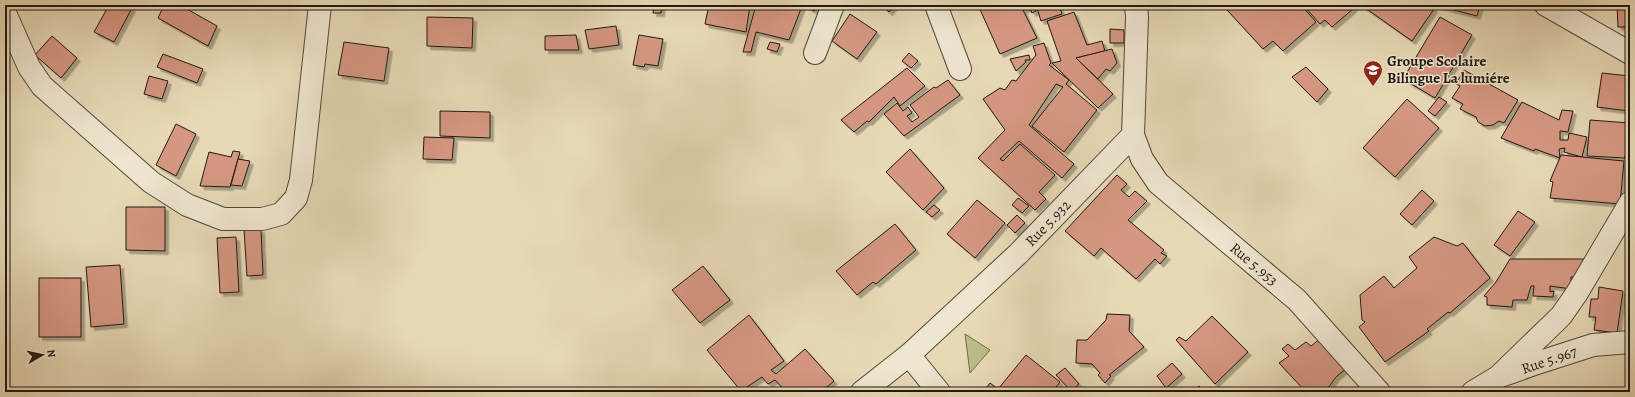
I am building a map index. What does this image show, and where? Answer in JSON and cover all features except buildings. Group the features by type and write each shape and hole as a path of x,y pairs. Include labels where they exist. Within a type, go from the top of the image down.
{"street":[{"path":"5,13 29,67 42,86 152,182 188,205 223,218 262,219 281,214 296,198 301,180 320,5"},
{"path":"815,53 833,5"},
{"path":"936,5 960,69"},
{"path":"1133,135 1137,17 1136,5"},
{"path":"1546,5 1630,53"},
{"name":"Rue 5.932","path":"862,392 909,355 1018,254 1133,135"},
{"name":"Rue 5.953","path":"1133,135 1142,159 1158,183 1297,300 1379,392"},
{"path":"1498,378 1561,316 1577,293 1630,204"},
{"name":"Rue 5.967","path":"1473,392 1498,378 1537,363 1593,345 1630,342"},
{"path":"909,355 939,392"}],"green space":[{"path":"965,334 990,350 970,373"}],"place":[{"name":"Groupe Scolaire Bilingue La lumiére","path":"1373,87"}]}
